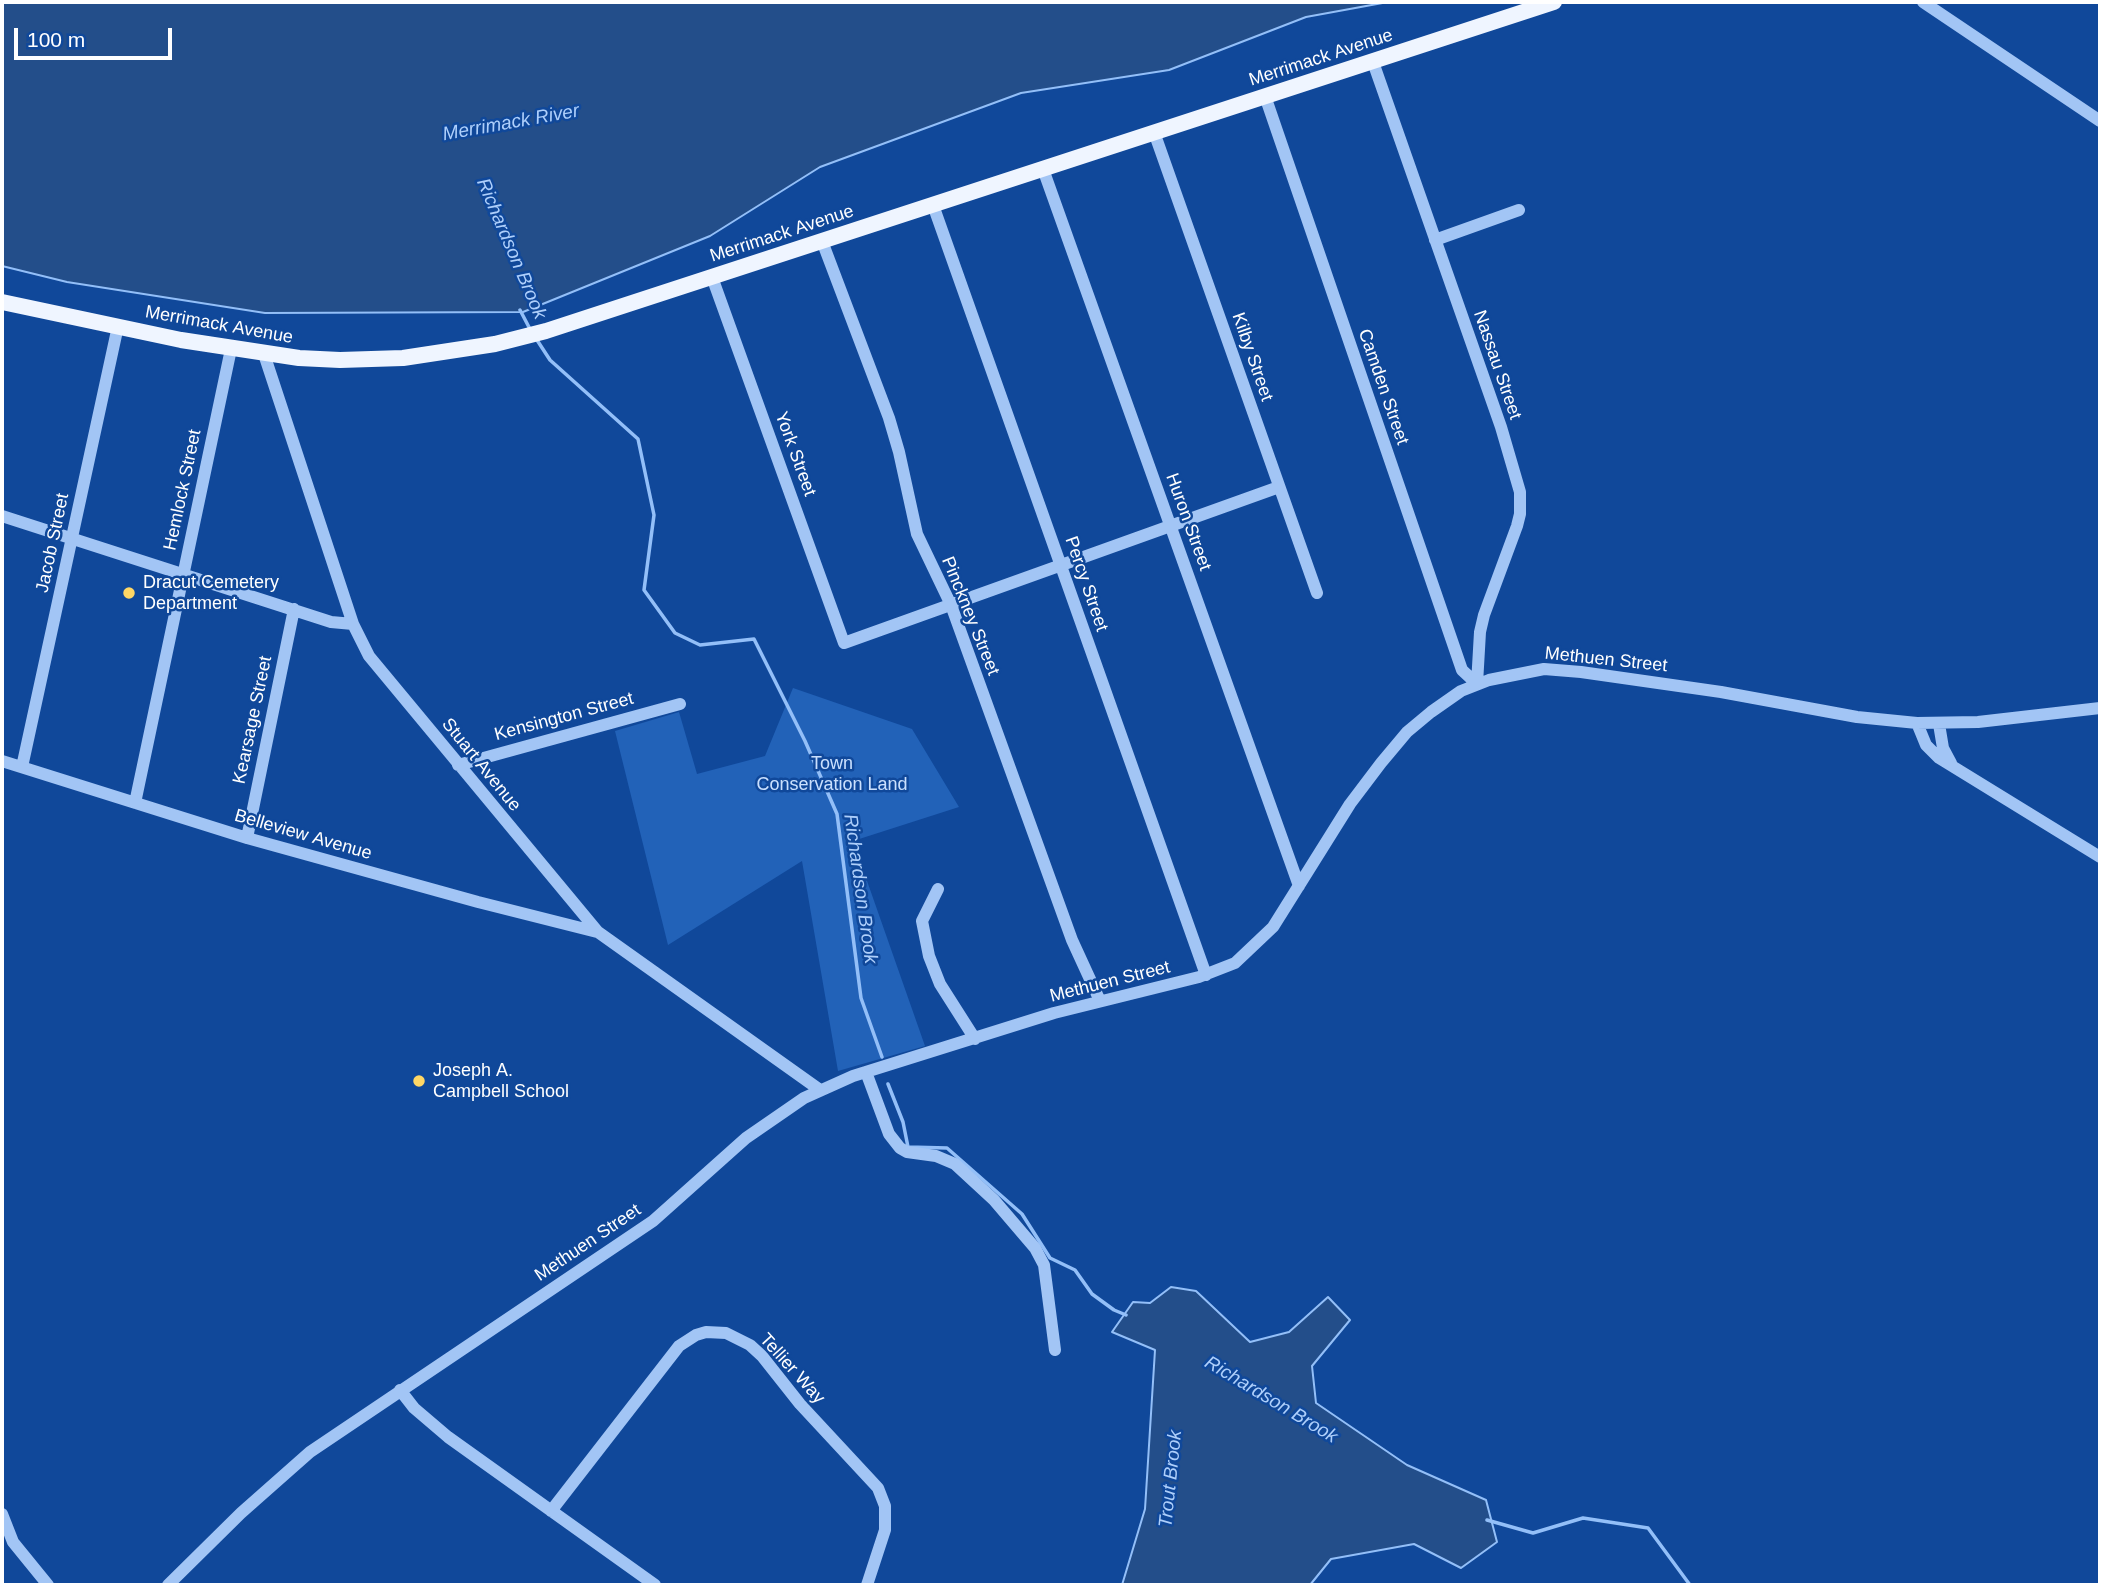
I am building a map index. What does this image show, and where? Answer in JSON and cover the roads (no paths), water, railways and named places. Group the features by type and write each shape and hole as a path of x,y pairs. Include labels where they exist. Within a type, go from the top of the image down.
{"main road":[{"name":"Merrimack Avenue","path":"2,303 264,354 340,360 403,358 465,349 546,331 1554,2"}],"street":[{"path":"1923,2 2100,121"},
{"name":"Nassau Street","path":"1373,62 1518,480 1521,504 1517,526 1484,615 1480,632 1477,684"},
{"name":"Camden Street","path":"1265,96 1462,670 1477,684"},
{"name":"Kilby Street","path":"1154,132 1317,593"},
{"name":"Huron Street","path":"1043,169 1299,886"},
{"name":"Percy Street","path":"933,205 1206,975"},
{"path":"1435,240 1519,211"},
{"name":"Pinckney Street","path":"822,241 889,418 917,534 951,605 1072,940 1100,1001"},
{"name":"York Street","path":"712,277 844,643 951,605"},
{"name":"Jacob Street","path":"22,767 118,326"},
{"name":"Hemlock Street","path":"135,803 231,349"},
{"name":"Stuart Avenue","path":"264,354 353,624 369,656 598,932 820,1090"},
{"path":"951,605 1279,486"},
{"path":"2,516 331,622 353,624"},
{"name":"Kearsage Street","path":"247,838 294,610"},
{"name":"Methuen Street","path":"174,1583 241,1513 310,1452 653,1221 746,1138 783,1110 820,1090 866,1072 1100,1001 1206,975 1235,962 1273,927 1350,804 1395,746 1431,712 1461,691 1477,684 1544,668 1721,692 1857,717 1917,723 1978,722 2100,708"},
{"name":"Kensington Street","path":"458,765 680,704"},
{"path":"1917,723 1926,746 1940,758 2100,857"},
{"path":"1939,724 1943,748 1952,763"},
{"name":"Belleview Avenue","path":"2,761 247,838 598,932"},
{"path":"937,890 922,921 929,956 940,984 975,1039"},
{"path":"866,1072 890,1134 900,1149 936,1156 955,1164 994,1200 1035,1248 1044,1265 1055,1350"},
{"name":"Tellier Way","path":"551,1511 679,1346 706,1332 726,1334 750,1345 762,1356 800,1404 878,1488 885,1506 885,1530 867,1585"},
{"path":"400,1390 431,1424 655,1585"},
{"path":"2,1514 13,1542 48,1585"}],"water":[{"name":"Merrimack River","path":"2,2 1388,2 1306,17 1169,70 1021,93 820,167 710,236 523,312 265,313 67,282 2,266"},
{"name":"Trout Brook","path":"1171,1287 1196,1291 1250,1342 1289,1332 1328,1297 1350,1320 1312,1366 1316,1403 1407,1465 1486,1500 1497,1542 1461,1568 1414,1544 1331,1559 1310,1585 1122,1585 1145,1509 1155,1350 1112,1332 1133,1302 1150,1303"}],"waterway":[{"name":"Richardson Brook","path":"520,310 531,331"},
{"name":"Richardson Brook","path":"535,337 550,360 638,439 654,515 644,590 675,633 700,645 754,639 805,741 837,814 861,998 882,1057"},
{"name":"Richardson Brook","path":"888,1084 903,1122 908,1147 947,1148 1022,1214 1050,1258 1075,1270 1092,1294 1126,1315"},
{"name":"Richardson Brook","path":"1487,1520 1533,1533 1583,1518 1648,1528 1690,1585"}],"place":[{"name":"Dracut Cemetery Department","path":"129,593"},
{"name":"Joseph A. Campbell School","path":"419,1081"}],"park label":[{"name":"Town Conservation Land","path":"832,774"}]}
